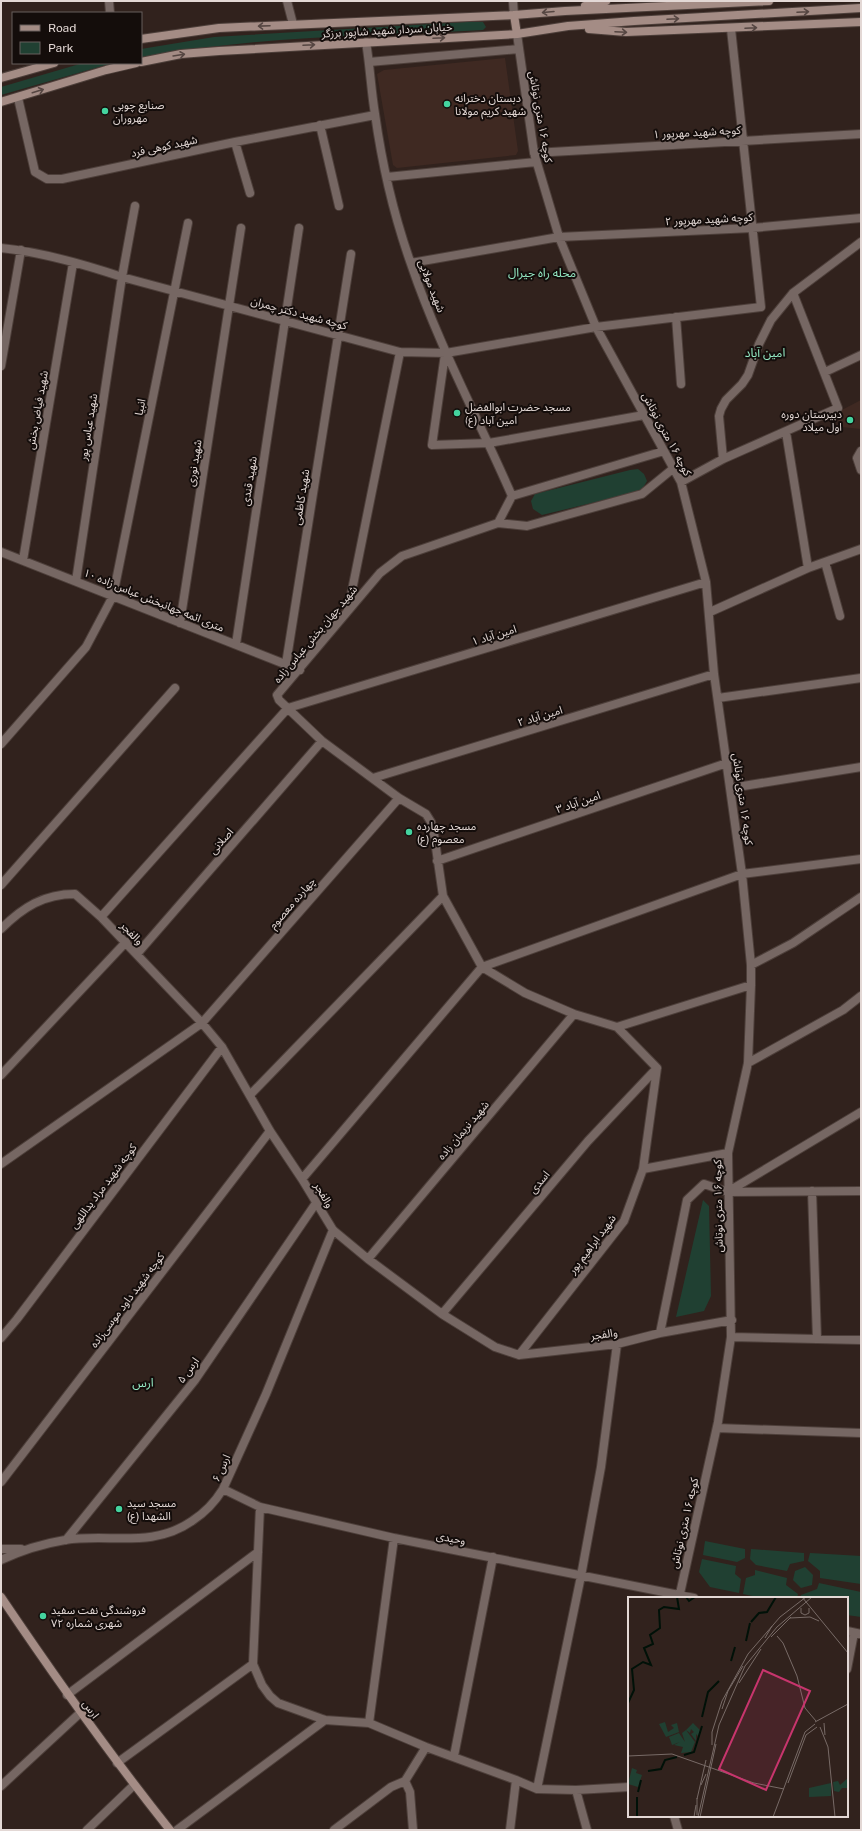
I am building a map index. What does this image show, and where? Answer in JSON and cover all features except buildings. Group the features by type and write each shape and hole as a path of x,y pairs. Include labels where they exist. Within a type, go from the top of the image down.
{"main road":[{"path":"564,11 606,1"},
{"name":"خیابان سردار شهید شاپور برزگر","path":"142,39 219,28 514,15 564,11 769,1"},
{"name":"خیابان سردار شهید شاپور برزگر","path":"142,62 181,54 219,51 517,34 568,26 634,21 861,8"},
{"path":"514,15 517,34"},
{"path":"568,26 626,32 731,29 861,22"},
{"path":"1,78 50,64"},
{"path":"1,102 106,70 132,64"},
{"name":"ارس","path":"1,1597 80,1713 170,1830"}],"street":[{"path":"109,1 110,12"},
{"path":"287,1 292,24"},
{"path":"513,1 514,15"},
{"path":"731,29 744,140 752,228"},
{"name":"کوچه ۱۶ متری نوتاش","path":"517,34 534,153 559,237 596,327 664,451 675,467 681,482 706,582 710,612 714,674 742,874 751,965 751,985 748,1063 728,1153 732,1320 731,1337 717,1428 679,1596"},
{"name":"شهید مولایی","path":"366,42 375,115 387,177 411,263 446,353 489,443 512,496"},
{"path":"369,62 519,49"},
{"name":"شهید کوهی فرد","path":"18,98 35,172 47,179 62,179 235,142 375,115"},
{"path":"320,125 339,206"},
{"name":"کوچه شهید مهرپور ۱","path":"534,153 861,134"},
{"path":"235,142 250,193"},
{"path":"387,177 536,162"},
{"name":"شهید عباس پور","path":"76,581 122,277 135,206"},
{"name":"کوچه شهید مهرپور ۲","path":"411,263 559,237 752,228 861,218"},
{"name":"انبیا","path":"1,744 86,646 113,596 188,222"},
{"name":"شهید نوری","path":"180,622 241,228"},
{"name":"شهید قندی","path":"236,644 299,228"},
{"name":"کوچه شهید دکتر چمران","path":"1,248 21,250 73,263 400,352 446,353 596,327 761,307 752,228"},
{"path":"723,459 719,416 721,409 726,400 742,384 748,375 759,344 771,320 793,292 861,242"},
{"path":"1,366 21,250"},
{"name":"شهید کاظمی","path":"286,664 351,254"},
{"name":"شهید فیاض بخش","path":"23,560 73,263"},
{"path":"681,482 723,459 838,408 793,292"},
{"path":"676,317 681,384"},
{"path":"348,611 400,352"},
{"path":"446,353 432,445 489,443 644,415"},
{"path":"825,372 861,355"},
{"path":"786,432 808,568"},
{"path":"498,523 512,496 664,451"},
{"path":"861,451 857,458 861,470"},
{"name":"شهید جهان بخش عباس زاده","path":"482,967 443,896 431,822 426,814 399,798 322,742 279,700 278,695 380,573 402,556 498,523 527,526 642,494 675,467"},
{"path":"710,612 808,568 861,549"},
{"name":"۱۰ متری ائمه جهانبخش عباس زاده","path":"1,552 300,670"},
{"path":"825,562 840,616"},
{"name":"۱ امین آباد","path":"288,708 706,582"},
{"name":"۲ امین آباد","path":"373,778 714,674"},
{"path":"718,698 861,678"},
{"path":"1,885 175,688"},
{"path":"101,917 288,708"},
{"name":"اصلانی","path":"137,954 322,742"},
{"name":"۳ امین آباد","path":"437,861 727,763"},
{"path":"731,788 861,767"},
{"name":"چهارده معصوم","path":"1,1164 202,1022 399,798"},
{"path":"302,1179 482,967 742,874 861,859"},
{"name":"والفجر","path":"1,929 14,916 44,898 59,894 75,894 126,942 202,1022 222,1047 270,1131 302,1179 333,1230 368,1259 442,1314 495,1347 519,1355 617,1344 660,1333 732,1320"},
{"path":"250,1095 443,896"},
{"path":"751,965 793,943 861,897"},
{"path":"1,1075 126,942"},
{"path":"482,967 525,993 574,1014 617,1027 656,1068"},
{"path":"617,1027 751,985"},
{"path":"748,1063 843,1010 861,996"},
{"name":"شهید نریمان زاده","path":"368,1259 574,1014"},
{"name":"کوچه شهید مراد یداللهی","path":"1,1338 17,1319 222,1047"},
{"name":"شهید ابراهیم پور","path":"519,1355 624,1221 643,1169 656,1068"},
{"name":"اسدی","path":"442,1314 588,1141 656,1068"},
{"path":"728,1192 861,1112"},
{"name":"کوچه شهید داود موسی‌زاده","path":"1,1482 270,1131"},
{"path":"643,1169 728,1153"},
{"path":"660,1333 687,1200 704,1184 728,1192 861,1191"},
{"path":"812,1191 817,1339"},
{"name":"ارس ۵","path":"66,1540 195,1380 316,1204"},
{"name":"ارس ۶","path":"1,1560 24,1549 66,1540 157,1537 179,1531 201,1516 216,1502 266,1394 333,1230"},
{"path":"731,1337 861,1340"},
{"path":"537,1789 581,1576 601,1467 617,1344"},
{"path":"717,1428 861,1433"},
{"name":"وحیدی","path":"223,1488 260,1507 394,1538 679,1596"},
{"path":"260,1507 253,1664 262,1685 270,1696 278,1703 325,1720 369,1724 537,1789 576,1790 628,1787"},
{"path":"369,1724 394,1538"},
{"path":"1,1549 24,1549"},
{"path":"67,1694 258,1552"},
{"path":"454,1756 493,1557"},
{"path":"848,1664 854,1633"},
{"path":"117,1763 253,1664"},
{"path":"1,1786 80,1713"},
{"path":"177,1830 325,1720"},
{"path":"334,1830 391,1788 405,1781 426,1747"},
{"path":"510,1830 516,1780"},
{"path":"405,1781 410,1792 413,1830"},
{"path":"87,1830 134,1785"},
{"path":"576,1790 587,1830"},
{"path":"674,1817 678,1830"}],"shaded area":[{"name":"دبستان دخترانه شهید کریم مولانا","path":"505,58 518,151 516,155 397,168 393,165 377,74 384,70"},
{"name":"دبیرستان دوره اول میلاد","path":"861,400 861,429 841,427 836,413"}],"green space":[{"path":"466,22 483,22 486,27 483,30 303,38 181,51 142,58 142,49 214,37"},
{"path":"80,64 110,64 1,95 1,87"},
{"path":"638,469 644,474 647,481 641,491 542,515 533,509 531,501 535,494"},
{"path":"703,1200 709,1206 711,1296 704,1311 676,1317"},
{"path":"705,1541 745,1549 745,1558 737,1562 703,1555"},
{"path":"751,1549 804,1553 804,1561 790,1564 787,1571 756,1565 750,1559"},
{"path":"810,1553 861,1556 861,1584 820,1578 820,1571 808,1561"},
{"path":"702,1559 736,1566 735,1574 741,1579 739,1593 710,1587 699,1572"},
{"path":"805,1567 813,1575 812,1585 801,1588 793,1580 795,1571"},
{"path":"755,1570 787,1578 786,1585 798,1594 797,1597 757,1597 743,1594 746,1578 755,1575"},
{"path":"819,1583 861,1592 861,1617 848,1615 848,1597 801,1597 801,1595 817,1589"}],"place":[{"name":"دبستان دخترانه شهید کریم مولانا","path":"447,104"},
{"name":"صنایع چوبی مهروران","path":"105,111"},
{"name":"مسجد حضرت ابوالفضل (ع) امین آباد","path":"457,413"},
{"name":"دبیرستان دوره اول میلاد","path":"850,420"},
{"name":"مسجد چهارده معصوم (ع)","path":"409,832"},
{"name":"مسجد سید الشهدا (ع)","path":"119,1509"},
{"name":"فروشندگی نفت سفید شهری شماره ۷۲","path":"43,1616"}],"district":[{"name":"محله راه جیرال","path":"542,273"},
{"name":"امین آباد","path":"765,353"},
{"name":"ارس","path":"143,1383"}]}
